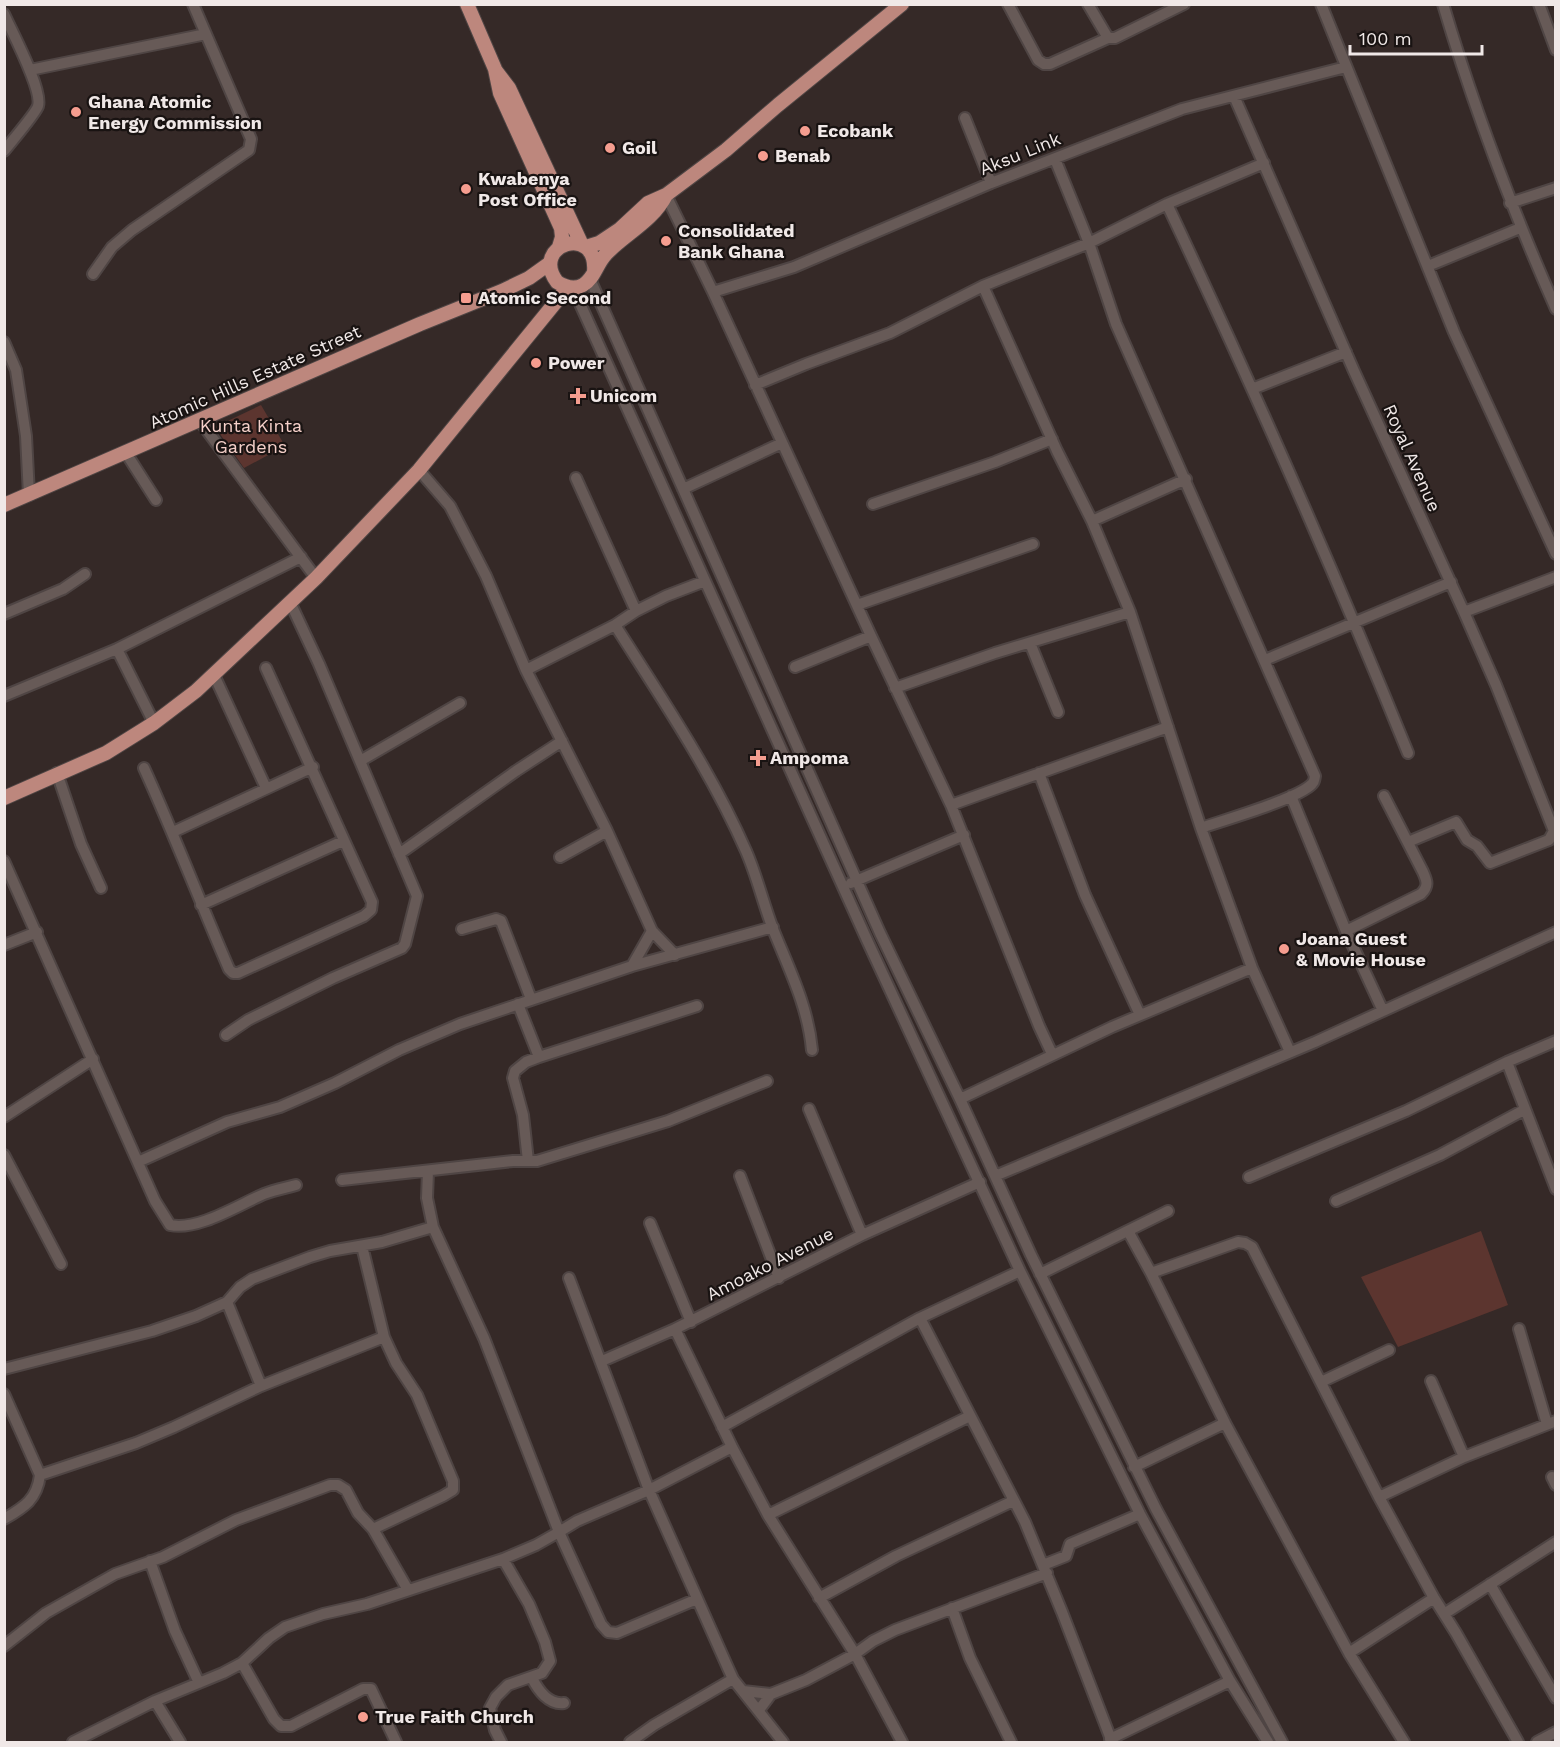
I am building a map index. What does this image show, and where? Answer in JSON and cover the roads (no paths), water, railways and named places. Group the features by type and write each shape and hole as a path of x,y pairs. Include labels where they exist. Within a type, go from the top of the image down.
{"main road":[{"path":"467,4 495,69 500,93 561,228 562,237 559,247 550,263 555,278 562,285 570,287 583,285 606,254 654,212 666,195"},
{"path":"559,247 570,243 584,246 599,243 620,229 648,203 666,195 726,150 902,4"},
{"path":"495,69 509,88 584,246 593,257 592,275"},
{"name":"Atomic Hills Estate Street","path":"4,505 420,324 502,291 529,278 550,263"},
{"path":"4,798 106,753 154,723 196,692 316,578 418,470 570,287"}],"street":[{"path":"93,274 112,247 249,150 251,145 251,139 193,4"},
{"path":"1008,4 1038,60 1044,64 1050,64 1115,38 1184,4"},
{"path":"1088,4 1108,39"},
{"path":"1321,4 1454,332 1556,554"},
{"path":"1443,4 1463,72 1510,202 1556,309"},
{"path":"1539,4 1556,50"},
{"path":"4,14 30,70 39,97 38,107 4,151"},
{"path":"30,70 206,34"},
{"name":"Aksu Link","path":"713,292 794,267 991,183 1182,109 1346,67"},
{"name":"Royal Avenue","path":"1234,96 1496,685 1554,831 1553,837 1549,840 1490,863 1477,846 1467,840 1456,822 1408,842"},
{"path":"965,118 991,183"},
{"path":"1055,159 1089,243 1116,324 1315,776 1310,786 1291,796 1201,828"},
{"path":"755,385 890,333 983,286 1089,243 1167,204 1264,163"},
{"path":"1510,202 1556,188"},
{"path":"666,195 951,805 1052,1054"},
{"path":"1167,204 1252,388 1354,621 1408,753"},
{"path":"1428,266 1521,228"},
{"path":"592,275 682,489 857,880 1040,1274 1134,1467 1282,1743"},
{"path":"983,286 1092,521 1130,612 1201,828 1252,968 1290,1052"},
{"path":"570,287 1020,1271 1140,1514 1230,1681 1268,1743"},
{"path":"4,342 16,370 26,436 29,495"},
{"path":"1252,388 1346,352"},
{"path":"201,421 316,578"},
{"path":"873,504 995,462 1052,439"},
{"path":"682,489 782,443"},
{"path":"126,453 156,500"},
{"path":"418,470 450,506 486,576 526,670 607,831 652,931 675,955"},
{"path":"576,478 636,611"},
{"path":"1092,521 1186,479"},
{"path":"857,605 1033,544"},
{"path":"4,696 117,649 301,557"},
{"path":"4,614 63,589 86,574"},
{"path":"1464,612 1556,577"},
{"path":"526,670 615,625 666,596 705,582"},
{"path":"1265,660 1451,582"},
{"path":"226,1035 248,1020 333,978 402,948 417,896 319,664 290,602"},
{"path":"895,688 1130,612"},
{"path":"615,625 717,790 747,853 773,927 801,996 812,1050"},
{"path":"795,667 871,636"},
{"path":"1030,643 1058,712"},
{"path":"117,649 154,723"},
{"path":"144,768 173,832 201,905 229,969 233,973 238,973 364,916 371,910 372,903 313,767 266,668"},
{"path":"214,675 266,788"},
{"path":"360,761 460,703"},
{"path":"951,805 1168,727"},
{"path":"399,855 562,741"},
{"path":"173,832 313,767"},
{"path":"1039,773 1085,895 1140,1015"},
{"path":"57,774 81,844 100,888"},
{"path":"1291,796 1346,931 1383,1011"},
{"path":"1346,931 1421,894 1426,889 1427,883 1384,796"},
{"path":"560,857 607,831"},
{"path":"843,886 964,835"},
{"path":"201,905 343,840"},
{"path":"4,861 162,1215 170,1225 176,1226 207,1219 264,1194 296,1185"},
{"path":"462,929 496,919 501,921 531,999"},
{"path":"138,1162 227,1122 280,1107 335,1083 399,1050 460,1024 632,966 773,927"},
{"path":"632,966 652,931"},
{"path":"4,945 37,932"},
{"path":"995,1176 1199,1092 1556,932"},
{"path":"960,1099 1052,1054 1252,968"},
{"path":"518,1004 539,1056"},
{"path":"528,1161 523,1115 513,1078 515,1071 525,1062 539,1056 697,1006"},
{"path":"1249,1177 1406,1111 1556,1041"},
{"path":"4,1117 93,1059"},
{"path":"1507,1062 1556,1189"},
{"path":"342,1180 537,1161 668,1121 767,1081"},
{"path":"809,1109 862,1235"},
{"path":"1336,1201 1440,1155 1524,1110"},
{"path":"4,1155 61,1264"},
{"path":"428,1171 427,1198 433,1227 484,1338 559,1532 600,1624 608,1632 617,1634 697,1599"},
{"path":"740,1176 779,1278"},
{"name":"Amoako Avenue","path":"602,1361 691,1322 862,1235 980,1182"},
{"path":"1040,1274 1168,1211"},
{"path":"650,1223 691,1322"},
{"path":"4,1369 152,1331 227,1302 240,1287 252,1279 310,1257 433,1227"},
{"path":"1128,1231 1225,1423 1349,1653 1404,1743"},
{"path":"1151,1273 1238,1242 1252,1247 1379,1497 1434,1598 1518,1743"},
{"path":"362,1246 384,1337 396,1363 417,1395 453,1481 453,1490 373,1529"},
{"path":"722,1427 920,1318 1020,1271"},
{"path":"569,1278 649,1490 733,1679 783,1743"},
{"path":"227,1302 261,1386"},
{"path":"920,1318 1025,1522 1111,1741 1230,1681"},
{"path":"675,1329 732,1448 768,1515 855,1654 902,1743"},
{"path":"1379,1497 1464,1457 1551,1423 1519,1329"},
{"path":"40,1475 136,1443 261,1386 384,1337"},
{"path":"1321,1382 1389,1350"},
{"path":"1431,1381 1464,1457"},
{"path":"4,1394 40,1475 38,1488 31,1500 4,1519"},
{"path":"768,1515 970,1416"},
{"path":"1134,1467 1225,1423"},
{"path":"72,1743 154,1701 242,1663 269,1638 285,1627 503,1559 536,1545 577,1521 649,1490 732,1448"},
{"path":"4,1646 46,1613 115,1574 162,1557 236,1520 330,1485 338,1485 346,1490 358,1513 373,1529 408,1590"},
{"path":"819,1598 896,1556 1013,1501"},
{"path":"743,1691 771,1694 806,1680 895,1630 1045,1569 1066,1556 1070,1544 1140,1514"},
{"path":"1444,1614 1556,1542"},
{"path":"501,1743 495,1731 490,1708 496,1696 508,1685 542,1673 550,1660 529,1604 503,1559"},
{"path":"150,1561 175,1631 199,1683"},
{"path":"1490,1584 1556,1698"},
{"path":"1349,1653 1434,1598"},
{"path":"952,1608 970,1658 1011,1743"},
{"path":"242,1663 274,1719 281,1726 291,1726 363,1689 371,1689 396,1743"},
{"path":"532,1678 551,1702 564,1703"},
{"path":"630,1743 654,1725 733,1679"},
{"path":"759,1710 771,1694"},
{"path":"154,1701 180,1743"},
{"path":"1537,1743 1556,1732"}],"place":[{"name":"Ghana Atomic Energy Commission","path":"76,112"},
{"name":"Ecobank","path":"805,131"},
{"name":"Goil","path":"610,148"},
{"name":"Benab","path":"763,156"},
{"name":"Kwabenya Post Office","path":"466,189"},
{"name":"Consolidated Bank Ghana","path":"666,241"},
{"name":"Atomic Second","path":"466,298"},
{"name":"Power","path":"536,363"},
{"name":"Unicom","path":"578,396"},
{"name":"Ampoma","path":"758,758"},
{"name":"Joana Guest & Movie House","path":"1284,949"},
{"name":"True Faith Church","path":"363,1717"}],"park label":[{"name":"Kunta Kinta Gardens","path":"251,436"}]}
